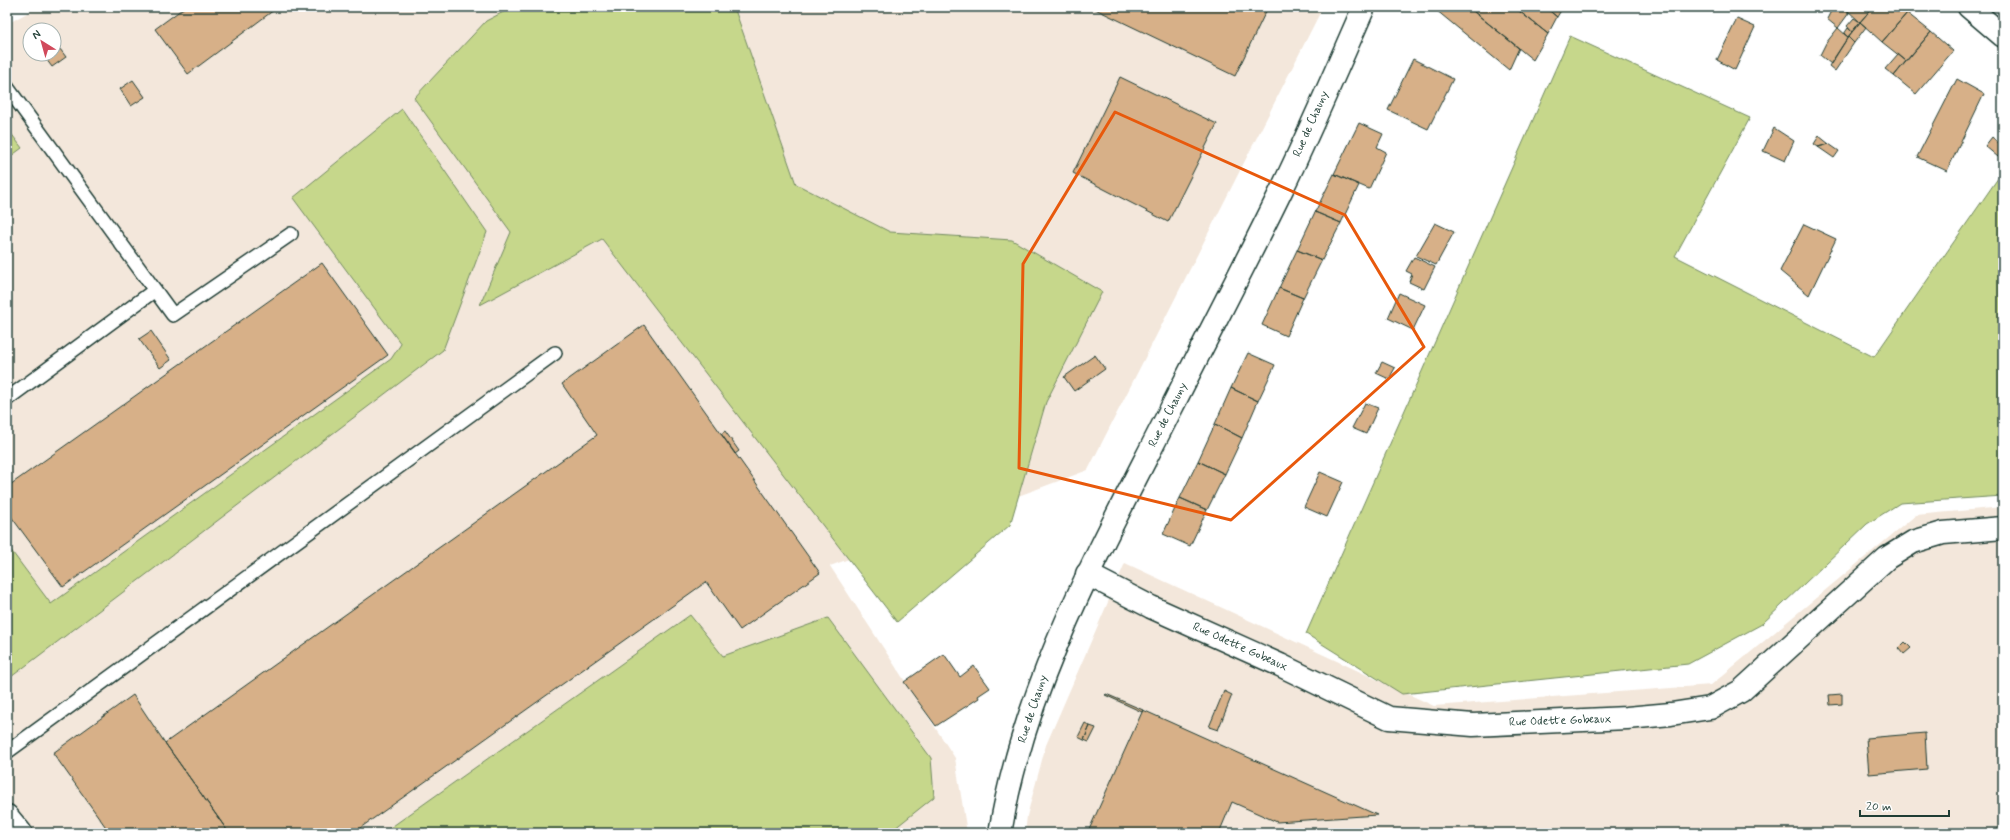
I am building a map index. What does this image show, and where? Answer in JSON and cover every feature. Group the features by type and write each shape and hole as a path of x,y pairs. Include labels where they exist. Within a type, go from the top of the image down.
{"street":[{"name":"Rue de Chauny","path":"1000,833 1010,783 1026,728 1049,661 1087,574 1282,188 1364,7"},
{"path":"1969,7 2003,36"},
{"name":"Rue Odette Gobeaux","path":"1087,574 1151,607 1280,665 1389,718 1473,725 1627,718 1671,714 1710,708 1741,691 1887,558 1913,542 1943,533 2003,528"},
{"path":"7,816 21,833"}],"lane":[{"path":"7,87 173,315 291,234"},
{"path":"7,399 155,290"},
{"path":"7,752 555,352"}],"highlighted area":[{"path":"1115,112 1345,215 1424,347 1231,520 1019,468 1023,264"}],"shaded area":[{"path":"38,7 1323,7 1088,470 830,566 955,758 967,833 7,833 7,24"},
{"path":"2003,507 2003,833 1025,833 1027,816 1046,745 1125,563 1434,706 1711,685 1916,515"}],"green space":[{"path":"513,7 734,7 796,184 890,232 1012,240 1102,292 1046,402 1010,525 897,622 602,239 480,305 511,232 414,98 486,21"},
{"path":"1570,36 1750,118 1675,256 1874,357 2003,171 2003,496 1900,503 1867,524 1762,624 1688,664 1402,694 1306,634"},
{"path":"402,109 487,232 443,350 7,680 7,545 51,604 391,359 401,344 293,198"},
{"path":"7,128 22,148 7,159"},
{"path":"690,615 723,656 828,618 931,758 934,797 889,833 383,833"}],"building":[{"path":"185,7 278,7 188,74 155,29"},
{"path":"1091,7 1268,7 1235,76"},
{"path":"1439,7 1468,7 1519,48 1509,70 1436,10"},
{"path":"1468,7 1514,7 1548,34 1533,60"},
{"path":"1514,7 1545,7 1557,17 1548,34"},
{"path":"1545,7 1563,7 1557,17"},
{"path":"1833,7 1849,7 1847,10 1849,13 1838,28 1827,19"},
{"path":"1849,7 1873,7 1860,22 1847,10"},
{"path":"1873,7 1900,7 1907,13 1882,42 1860,22"},
{"path":"1907,13 1931,32 1906,61 1882,42"},
{"path":"1854,18 1860,22 1852,32 1847,26"},
{"path":"1737,19 1755,27 1735,70 1717,60"},
{"path":"1860,22 1866,27 1854,43 1848,37"},
{"path":"1838,28 1848,37 1831,64 1820,55 1826,43"},
{"path":"1848,28 1852,32 1848,37 1844,34"},
{"path":"1931,32 1953,51 1916,94 1894,76"},
{"path":"1848,37 1854,43 1835,71 1829,66"},
{"path":"62,52 66,57 62,60"},
{"path":"1898,54 1906,61 1894,76 1885,69"},
{"path":"1413,59 1453,79 1428,129 1388,110"},
{"path":"48,62 59,62 52,67"},
{"path":"1120,77 1217,124 1168,222 1073,173"},
{"path":"1957,79 1984,94 1947,171 1917,157"},
{"path":"133,80 145,97 131,106 120,89"},
{"path":"1359,123 1383,134 1377,147 1386,152 1369,189 1334,174"},
{"path":"1774,128 1794,141 1785,161 1763,151"},
{"path":"1819,136 1829,144 1818,147 1814,144"},
{"path":"1992,137 2003,147 2003,152 1998,157 1985,146"},
{"path":"1829,144 1839,151 1834,158 1818,147"},
{"path":"1334,174 1359,185 1341,223 1315,212"},
{"path":"1315,212 1341,223 1322,260 1297,250"},
{"path":"1435,223 1454,232 1436,265 1416,256"},
{"path":"1804,224 1836,239 1809,295 1780,271"},
{"path":"1297,250 1322,260 1303,298 1279,288"},
{"path":"1414,257 1435,267 1424,289 1409,282 1412,274 1406,271"},
{"path":"322,263 388,355 63,587 7,511 7,487"},
{"path":"1279,288 1303,298 1286,336 1262,325"},
{"path":"1399,293 1425,305 1413,330 1388,318"},
{"path":"644,325 820,573 740,630 706,582 353,833 229,833 165,743 597,435 562,384"},
{"path":"151,331 171,360 160,368 139,339"},
{"path":"1248,353 1275,365 1258,401 1231,388"},
{"path":"1095,355 1105,369 1074,391 1064,377"},
{"path":"1382,362 1395,368 1389,379 1376,373"},
{"path":"1231,388 1258,401 1242,438 1215,424"},
{"path":"1365,403 1378,408 1366,434 1352,428"},
{"path":"1215,424 1242,438 1225,474 1198,461"},
{"path":"725,431 739,451 735,454 721,434"},
{"path":"1198,461 1225,474 1207,510 1180,498"},
{"path":"1320,472 1343,482 1327,517 1304,507"},
{"path":"1180,498 1207,510 1190,546 1163,534"},
{"path":"1905,642 1911,648 1904,654 1899,648"},
{"path":"944,654 960,677 974,666 990,688 978,696 979,698 936,726 904,682"},
{"path":"1224,691 1232,695 1218,730 1209,727"},
{"path":"1106,694 1143,710 1142,712 1105,695"},
{"path":"1842,694 1842,704 1830,705 1829,695"},
{"path":"133,695 229,833 110,833 53,753"},
{"path":"1143,710 1377,815 1277,822 1232,802 1219,833 1088,832"},
{"path":"1085,723 1090,726 1084,740 1078,737"},
{"path":"1090,726 1096,728 1089,742 1084,740"},
{"path":"1925,733 1927,769 1869,774 1866,738"}]}
